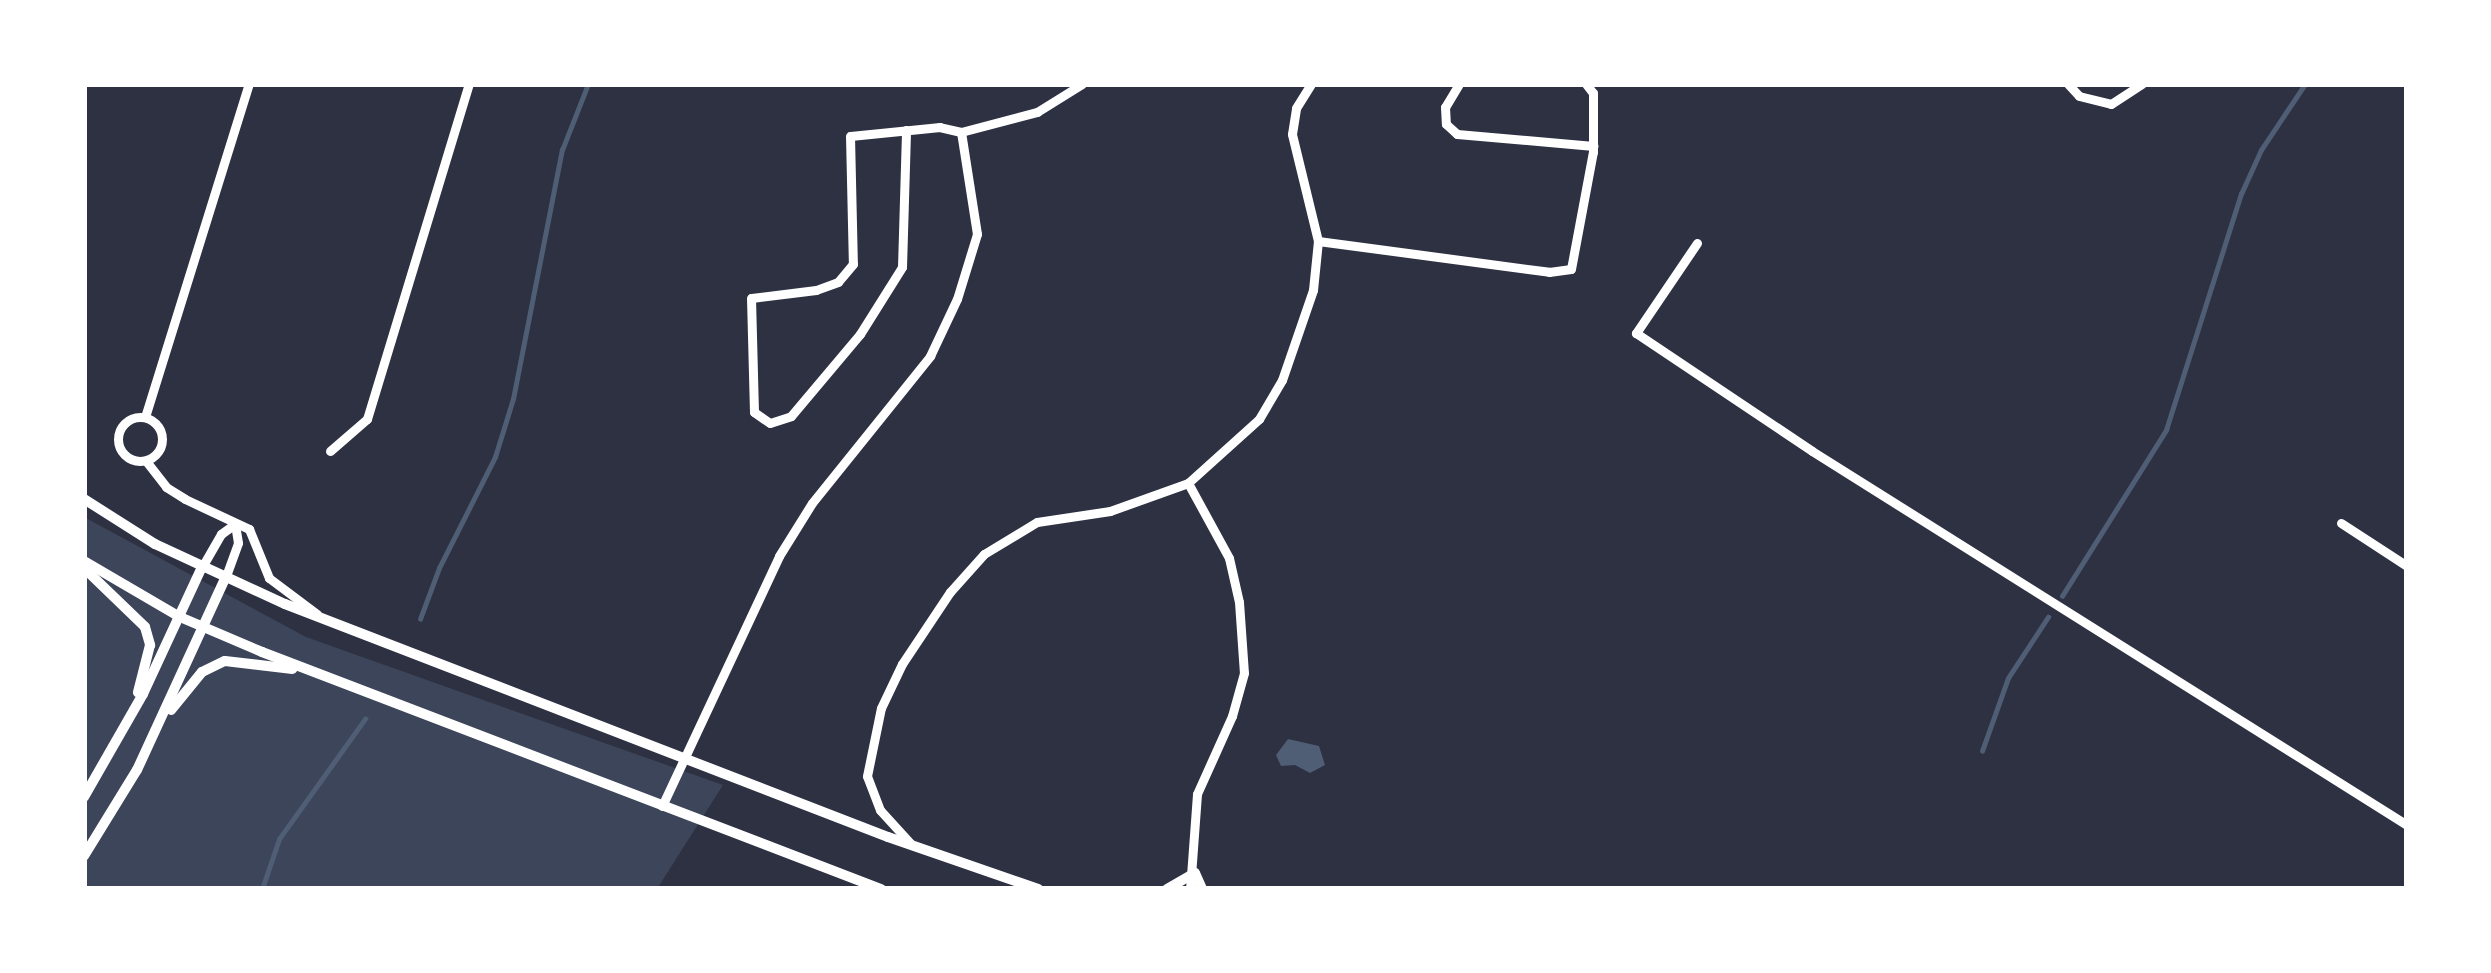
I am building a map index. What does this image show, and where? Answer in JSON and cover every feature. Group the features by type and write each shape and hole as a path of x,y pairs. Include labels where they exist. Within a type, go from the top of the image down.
{"street":[{"path":"145,417 249,84"},
{"path":"330,451 367,419 469,84"},
{"path":"906,130 902,267 833,367 791,416 770,423 754,412 751,298 816,290 838,282 853,264 850,136 906,130 940,127 961,132 1037,112 1082,84"},
{"path":"913,846 874,798 867,776 874,736 902,664 950,592 984,554 1037,522 1109,511 1188,483 1259,419 1282,380 1313,290 1318,241 1292,134 1296,108 1311,84"},
{"path":"1459,84 1445,107 1446,124 1456,134 1593,146"},
{"path":"1318,241 1549,272 1571,269 1593,146 1593,93 1586,84"},
{"path":"2068,84 2079,97 2111,104 2142,84"},
{"path":"662,806 779,556 812,503 930,356 957,299 977,234 961,132"},
{"path":"1697,243 1636,333 1887,499 2407,825"},
{"path":"146,461 163,439 154,421 145,417 126,422 118,440 126,457 146,461 166,487 257,539 268,578 323,619"},
{"path":"1188,483 1228,558 1239,602 1244,673 1232,716 1196,794 1195,873 1190,889"},
{"path":"84,499 202,567 323,619 913,846 1038,889"},
{"path":"84,797 132,715 220,534 235,524"},
{"path":"84,856 161,722 225,578 238,543 235,524"},
{"path":"2341,524 2407,566"},
{"path":"84,564 203,628 881,889"},
{"path":"84,564 145,627 150,645 132,715"},
{"path":"161,722 202,672 225,661 320,674"},
{"path":"1167,889 1195,873"},
{"path":"1195,873 1202,889"}],"shaded area":[{"path":"84,517 306,637 723,785 657,889 84,889"},
{"path":"1288,739 1319,746 1325,765 1310,773 1295,765 1281,766 1276,755"}],"waterway":[{"path":"420,619 439,568 495,457 513,399 562,150 588,84"},
{"path":"2062,596 2166,430 2241,194 2261,150 2305,84"},
{"path":"1982,751 2008,678 2048,617"},
{"path":"262,889 279,839 365,719"}]}
